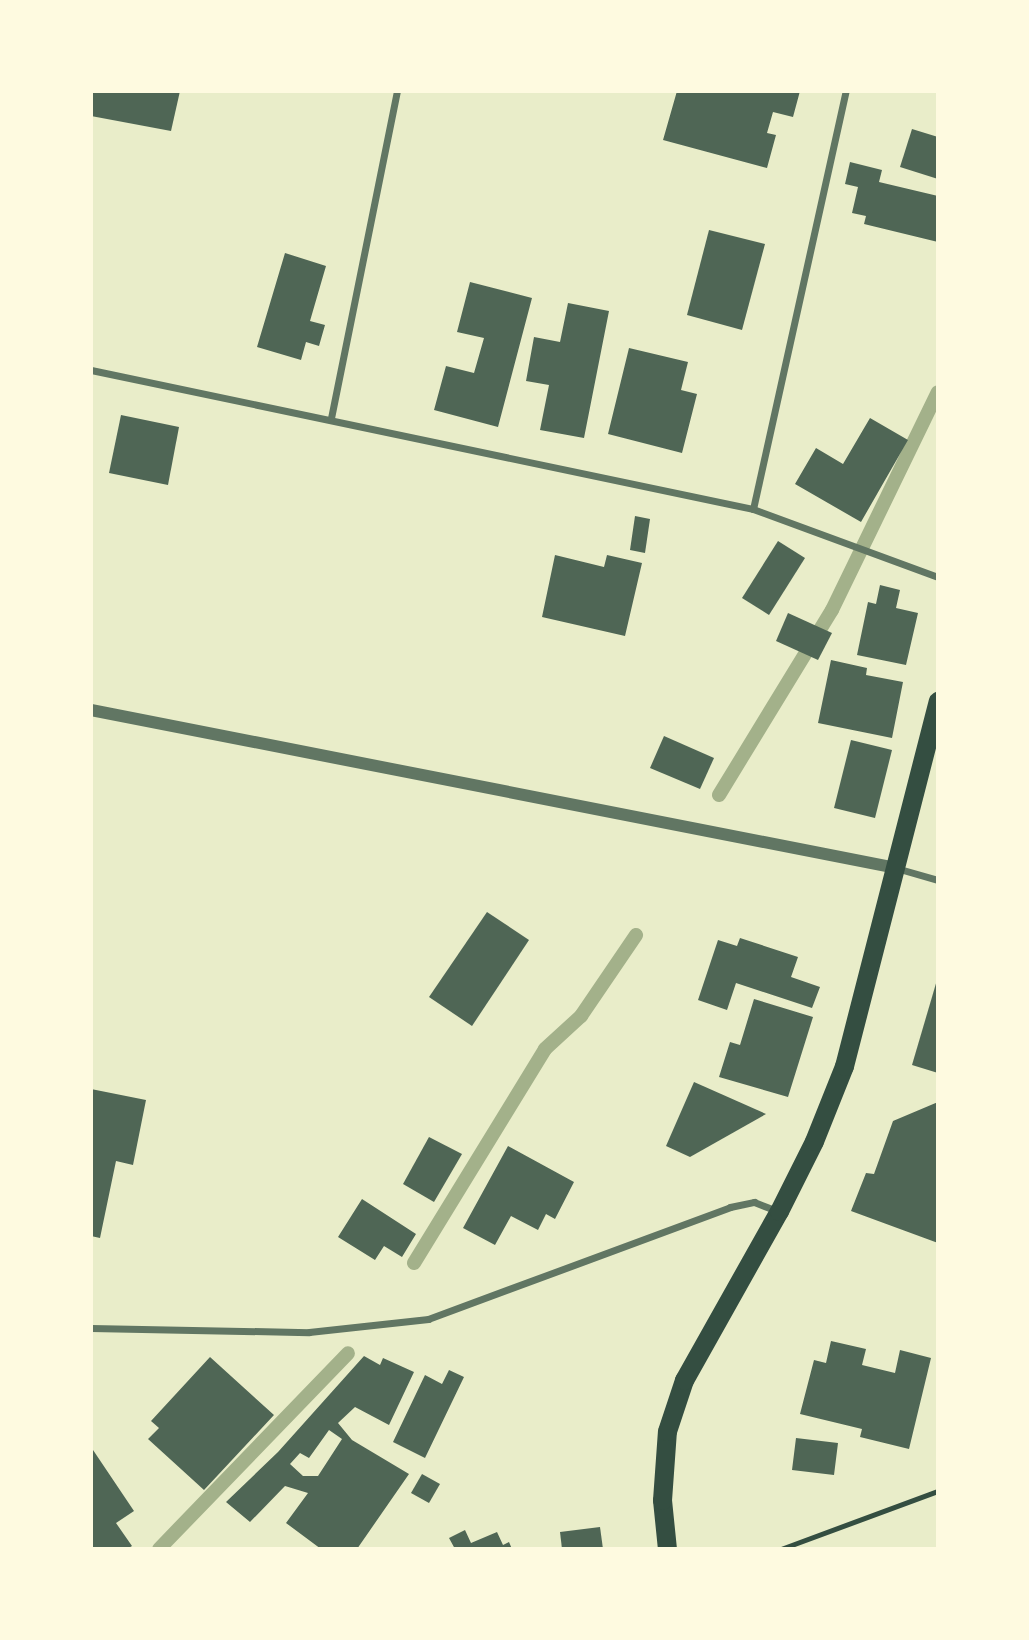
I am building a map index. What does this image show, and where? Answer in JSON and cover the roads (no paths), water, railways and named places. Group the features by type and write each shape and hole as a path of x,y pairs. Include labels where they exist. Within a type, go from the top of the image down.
{"highway":[{"path":"667,1549 662,1500 667,1431 684,1380 779,1211 814,1141 844,1066 938,701"}],"street":[{"path":"331,418 397,91"},
{"path":"753,509 846,91"},
{"path":"91,370 331,418 753,509 938,577"},
{"path":"91,710 896,868 938,880"},
{"path":"91,1328 309,1332 428,1319 730,1207 754,1202 779,1211"}],"waterway":[{"path":"719,795 832,610 938,392"},
{"path":"414,1263 545,1049 581,1016 636,935"},
{"path":"159,1549 348,1353"}]}
